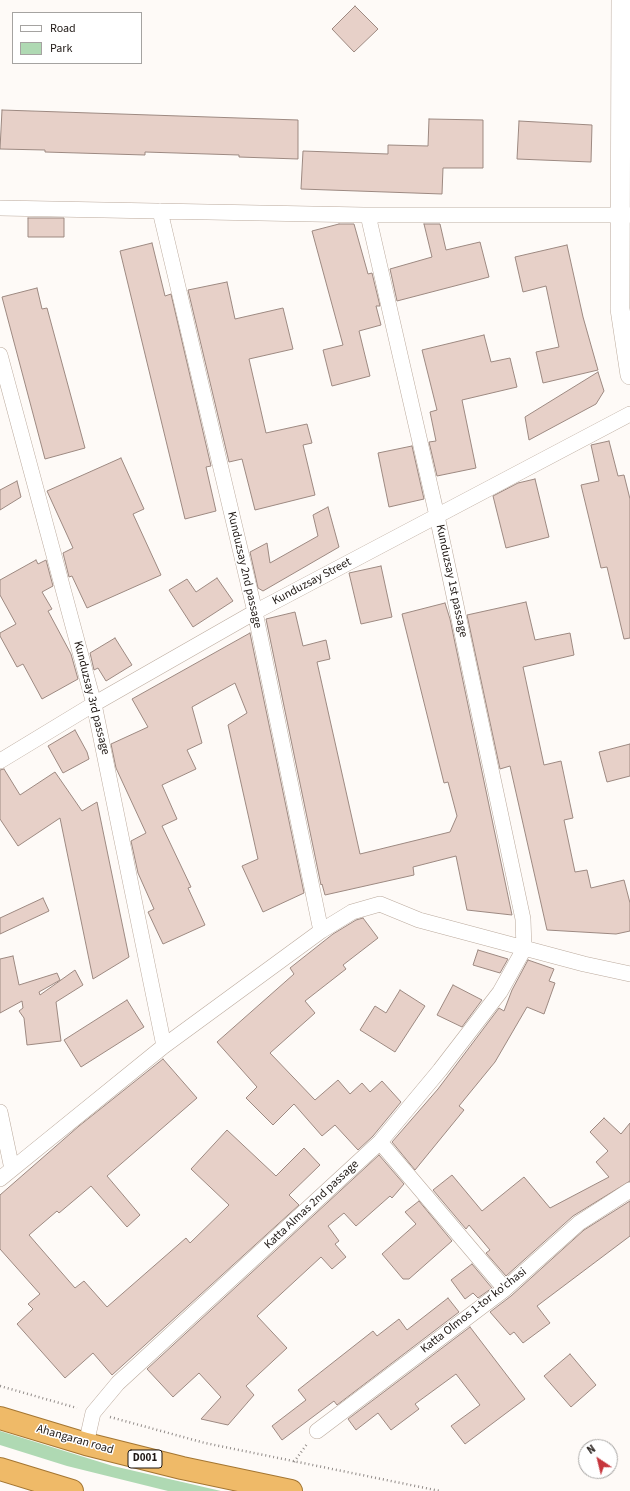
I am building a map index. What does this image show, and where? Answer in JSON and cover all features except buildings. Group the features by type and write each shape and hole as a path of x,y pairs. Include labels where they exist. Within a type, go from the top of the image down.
{"highway":[{"name":"Ahangaran road","path":"0,1418 86,1444 182,1468 291,1491"},
{"path":"0,1469 72,1491"}],"street":[{"path":"622,0 625,215 620,309 630,375"},
{"path":"0,208 368,215 625,215"},
{"name":"Kunduzsay 2nd passage","path":"160,211 255,612 321,931"},
{"name":"Kunduzsay 1st passage","path":"368,215 437,516 523,919 524,948"},
{"name":"Kunduzsay 3rd passage","path":"0,355 94,704 164,1046"},
{"name":"Kunduzsay Street","path":"0,761 94,704 255,612 630,414"},
{"path":"0,1179 164,1046 321,931 352,912 380,904 419,920 630,974"},
{"name":"Katta Almas 2nd passage","path":"86,1444 93,1413 118,1383 380,1142 440,1070 500,992 524,948"},
{"path":"0,1112 12,1168"},
{"path":"380,1142 505,1289"},
{"name":"Katta Olmos 1-tor ko'chasi","path":"317,1431 505,1289 579,1223 630,1190"}],"path":[{"path":"0,1386 205,1443 440,1491"},
{"path":"294,1462 317,1431"}],"green space":[{"path":"0,1431 113,1466 221,1491 168,1491 67,1466 0,1445"}]}
